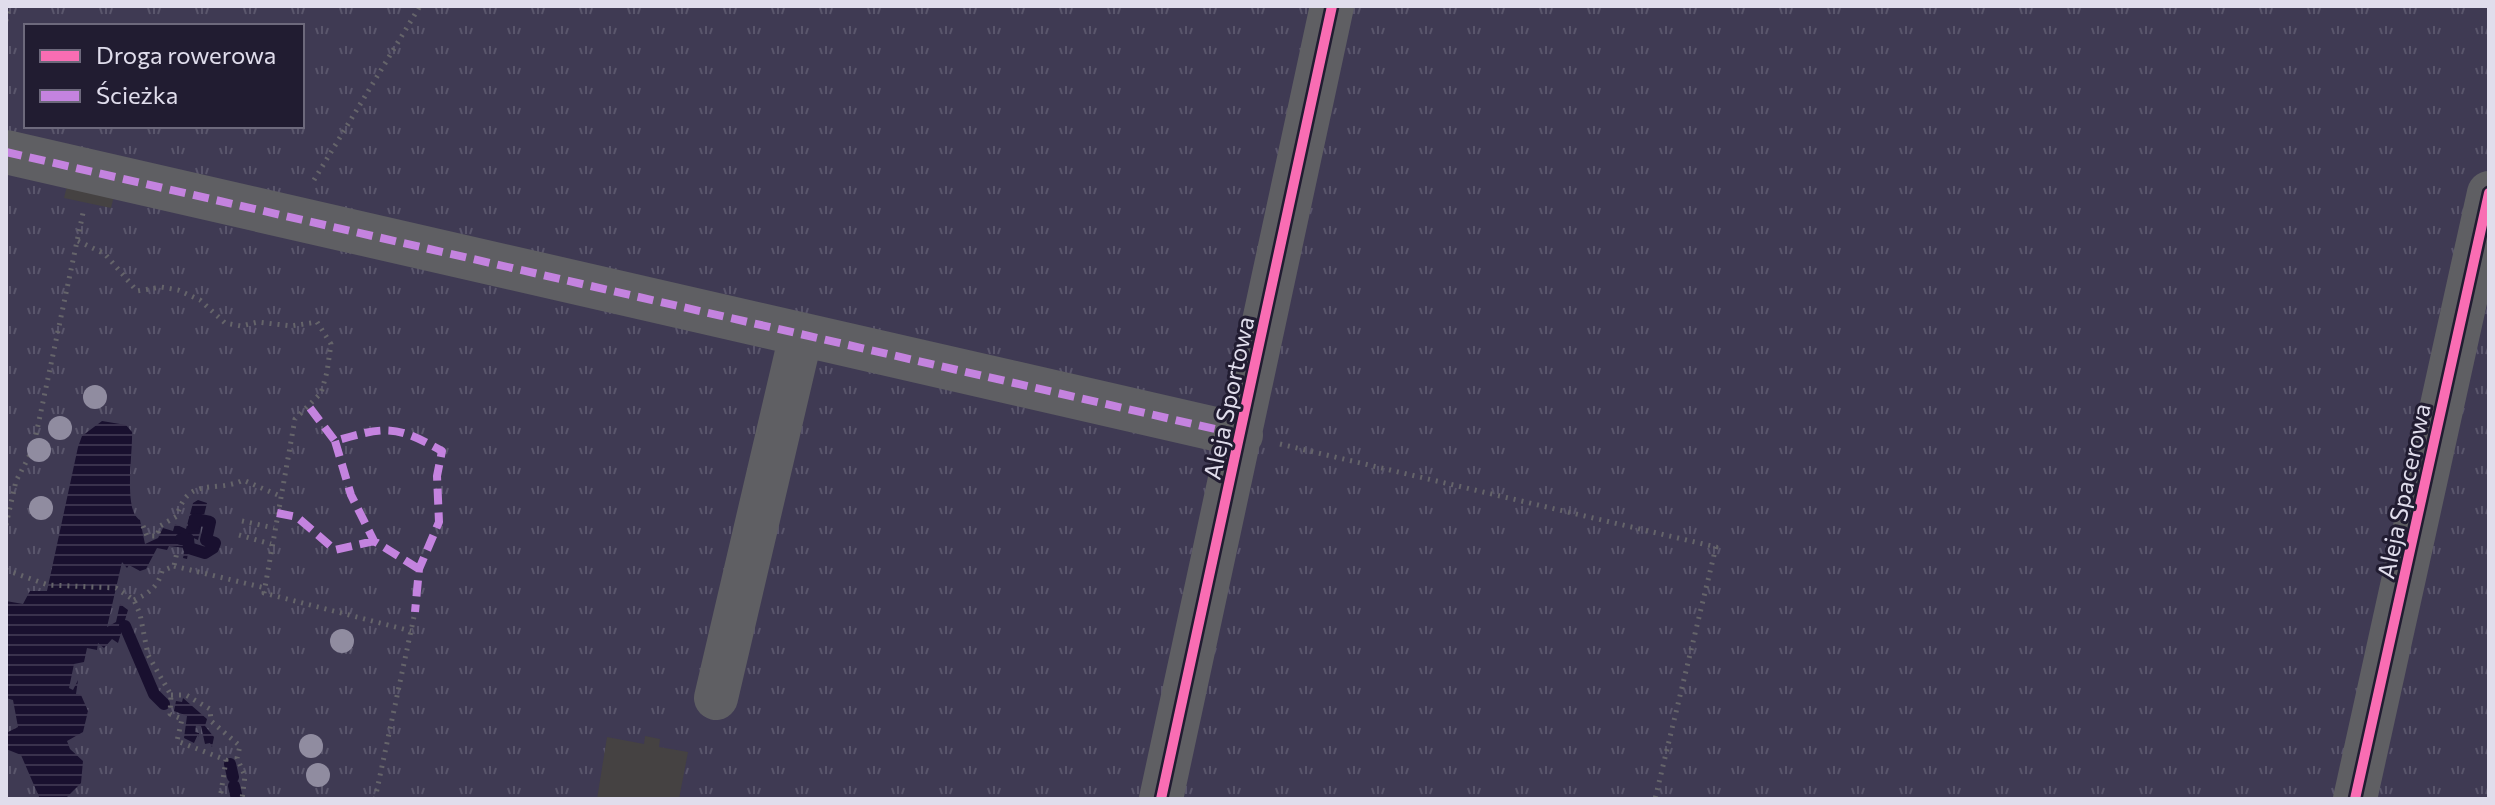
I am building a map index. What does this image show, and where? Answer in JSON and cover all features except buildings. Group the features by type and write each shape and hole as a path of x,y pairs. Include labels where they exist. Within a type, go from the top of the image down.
{"street":[{"name":"Aleja Sportowa","path":"1161,799 1332,6"},
{"path":"6,152 1241,435"},
{"name":"Aleja Spacerowa","path":"2355,799 2489,193"},
{"path":"716,698 801,335"}],"path":[{"path":"6,21 9,6"},
{"path":"290,218 420,6"},
{"path":"6,525 16,481 33,449 85,206"},
{"path":"78,241 105,254 137,291 161,287 178,290 200,300 225,323 241,326 258,322 291,326 317,322 324,329 331,344 321,393 295,419 264,593 411,631"},
{"path":"1241,435 1716,547 1655,799"},
{"path":"143,526 147,536 157,536 160,526 177,516 183,499 198,487 228,487 243,480 280,496"},
{"path":"242,521 274,528"},
{"path":"239,535 271,544"},
{"path":"174,566 177,552"},
{"path":"134,600 146,595 159,582 162,571 174,566 265,588"},
{"path":"6,570 48,585 116,588 134,600 148,655 171,695 170,714 182,719 177,741 226,760 220,799"},
{"path":"375,799 415,612"},
{"path":"171,695 186,695 210,709 211,721 240,746 237,758 245,776 242,799"}],"green space":[{"path":"6,6 2489,6 2489,799 6,799"}],"shaded area":[{"path":"102,421 126,425 132,432 130,494 145,544 158,538 163,528 173,531 175,524 186,529 193,503 198,500 207,503 198,540 191,537 187,559 183,558 185,548 169,546 167,550 157,548 146,569 140,571 129,565 127,568 122,562 107,627 116,622 120,604 128,610 118,643 112,639 104,648 98,643 97,650 87,648 84,662 74,664 69,688 73,690 78,680 76,694 81,695 88,711 83,732 67,741 70,749 83,761 81,783 65,799 40,799 21,755 6,749 6,733 18,727 13,700 6,698 6,601 23,604 30,591 47,591 78,447 82,436"},
{"path":"183,698 207,719 205,726 214,737 212,747 210,743 205,744 201,726 196,725 195,732 199,733 199,737 198,734 194,743 184,738 187,716 174,711 176,701 182,702"}],"waterway":[{"path":"181,539 188,539 189,548 205,553 213,548 215,543 206,540 210,522 195,519 194,525"},
{"path":"125,626 154,694 164,704"},
{"path":"230,764 233,777"},
{"path":"234,786 237,799"}],"marked path":[{"path":"6,152 1241,435"},
{"path":"310,408 335,441 379,431 401,432 442,451 437,476 439,522 419,569 415,612"},
{"path":"335,441 351,495 374,541 419,569"},
{"path":"277,513 297,517 335,550 374,541"}],"cycle path":[{"path":"1161,799 1332,6"},
{"path":"2355,799 2489,193"}]}
